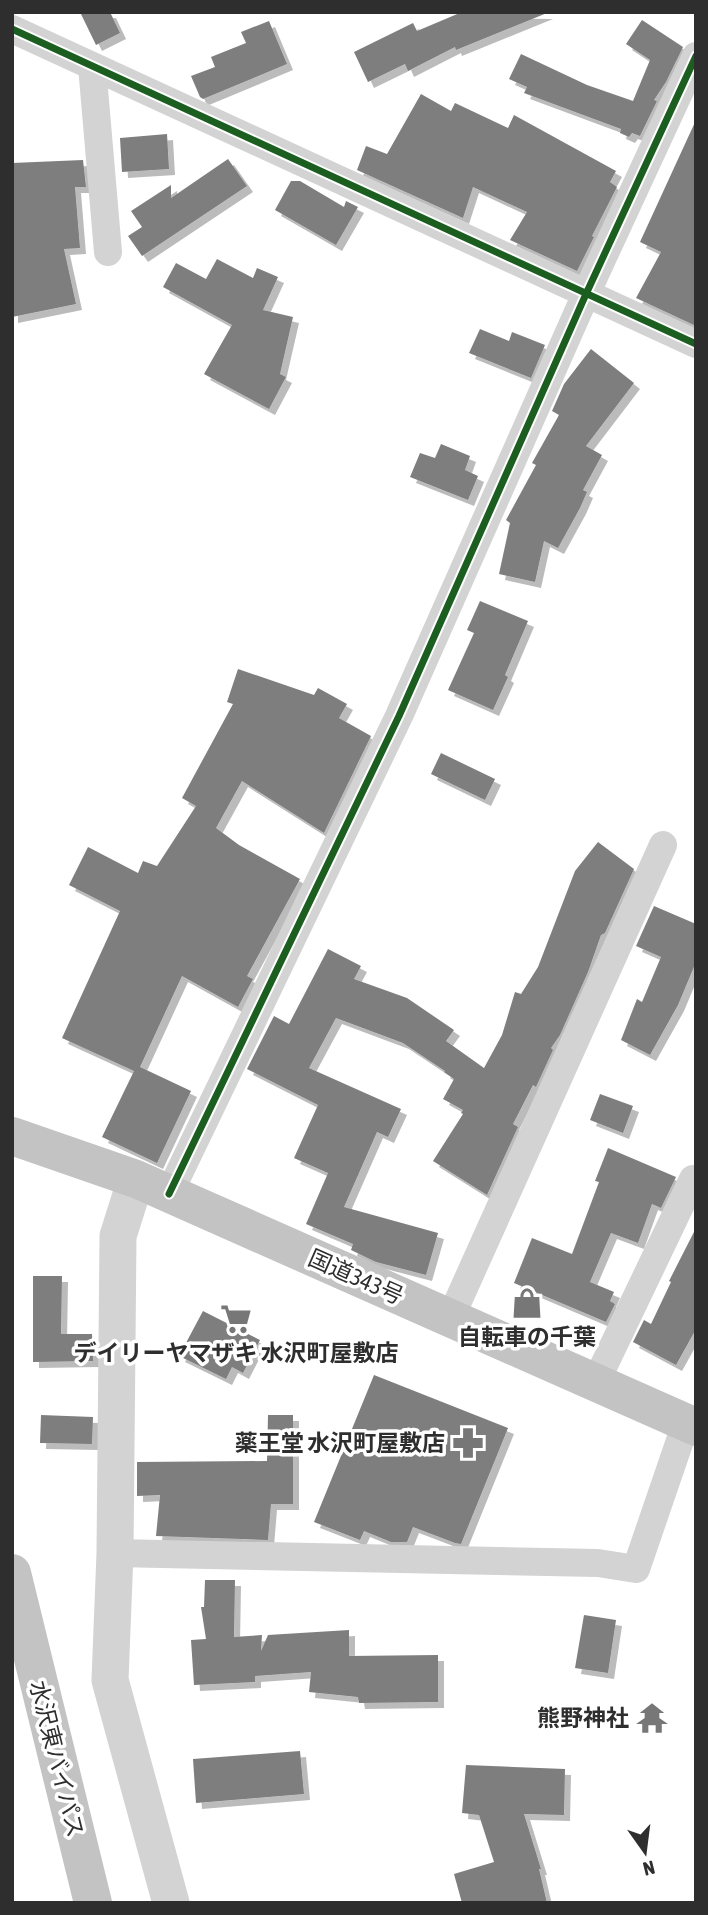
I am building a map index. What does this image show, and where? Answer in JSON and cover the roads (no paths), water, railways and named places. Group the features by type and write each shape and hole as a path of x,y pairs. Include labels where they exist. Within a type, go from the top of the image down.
{"highway":[{"name":"国道343号","path":"12,1136 153,1186 691,1425"},
{"name":"水沢東バイパス","path":"12,1573 93,1903"}],"street":[{"path":"12,29 696,344"},
{"path":"171,1903 110,1680 115,1553 118,1236 153,1186 398,716 586,294 696,56"},
{"path":"92,66 108,252"},
{"path":"450,1319 663,845"},
{"path":"595,1384 693,1179"},
{"path":"115,1553 598,1563 636,1569 691,1425"}],"place":[{"name":"自転車の千葉","path":"527,1303"},
{"name":"デイリーヤマザキ 水沢町屋敷店","path":"236,1319"},
{"name":"薬王堂 水沢町屋敷店","path":"468,1443"},
{"name":"熊野神社","path":"652,1718"}]}
